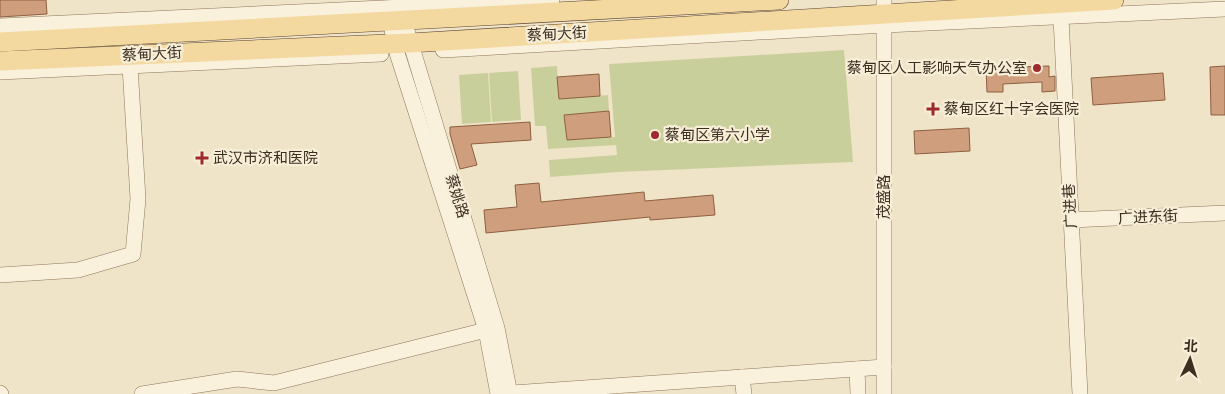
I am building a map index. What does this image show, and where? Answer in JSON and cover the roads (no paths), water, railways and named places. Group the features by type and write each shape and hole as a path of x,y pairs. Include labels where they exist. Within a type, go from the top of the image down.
{"main road":[{"name":"蔡甸大街","path":"0,42 394,10 779,0"},
{"name":"蔡甸大街","path":"0,61 403,48 884,13 1114,0"}],"street":[{"path":"0,26 394,10 552,0"},
{"name":"蔡姚路","path":"394,10 403,48 492,329 504,394"},
{"path":"884,13 1061,18 1225,10"},
{"name":"茂盛路","path":"884,13 884,394"},
{"name":"广进巷","path":"1061,18 1080,394"},
{"path":"0,72 130,66 403,48"},
{"path":"0,275 78,270 133,254 138,199 130,66"},
{"name":"广进东街","path":"1071,220 1225,213"},
{"path":"142,394 237,379 274,383 492,329"},
{"path":"504,394 636,389 742,377 884,367"},
{"path":"857,369 858,394"},
{"path":"742,377 744,394"}],"place":[{"name":"蔡甸区人工影响天气办公室","path":"1037,68"},
{"name":"蔡甸区红十字会医院","path":"933,109"},
{"name":"蔡甸区第六小学","path":"655,135"},
{"name":"武汉市济和医院","path":"202,158"}]}
